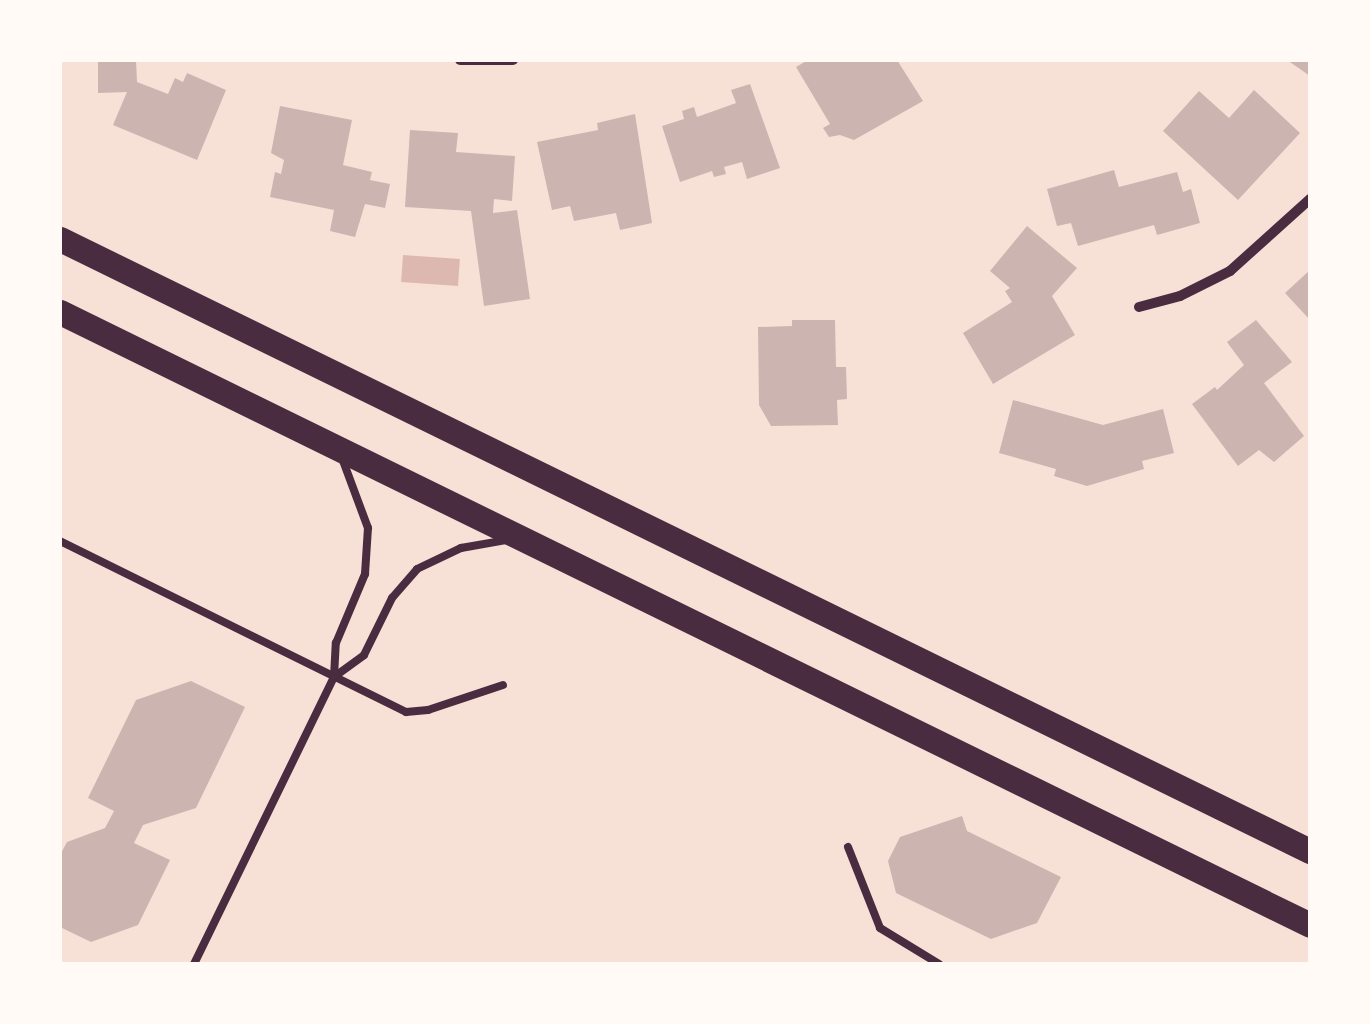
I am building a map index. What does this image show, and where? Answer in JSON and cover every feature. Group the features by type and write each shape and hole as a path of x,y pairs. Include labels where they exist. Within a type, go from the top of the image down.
{"main road":[{"path":"60,238 1310,851"},
{"path":"60,312 1310,925"}],"street":[{"path":"460,60 513,60"},
{"path":"1139,307 1180,296 1230,270 1310,200"}],"lane":[{"path":"194,964 334,677 336,643 365,574 370,550 358,493 336,448"},
{"path":"334,677 364,654 392,598 417,569 460,548 527,541"},
{"path":"60,542 413,712 503,685"},
{"path":"848,847 880,928 940,964"}],"shaded area":[{"path":"403,255 460,259 458,286 401,282"}],"building":[{"path":"98,60 136,60 137,82 168,94 175,78 183,82 187,73 226,90 197,160 113,125 127,92 98,93"},
{"path":"808,60 897,60 923,101 854,140 840,135 829,137 823,128 830,124 796,67"},
{"path":"1287,60 1310,60 1310,76"},
{"path":"750,84 780,168 747,179 742,162 724,167 726,174 714,177 712,171 680,182 662,126 684,119 682,111 694,107 697,117 736,103 731,90"},
{"path":"1254,90 1300,133 1238,200 1163,131 1199,91 1229,118"},
{"path":"280,106 352,120 343,165 372,172 370,180 390,184 385,208 365,204 355,237 330,231 334,210 270,197 275,172 281,174 284,160 271,153"},
{"path":"635,114 652,223 620,230 616,213 574,221 570,206 552,210 537,142 598,130 597,123"},
{"path":"410,130 458,133 456,152 515,156 512,201 494,199 493,213 517,210 530,299 484,306 471,211 405,207"},
{"path":"1114,170 1119,187 1177,172 1183,192 1191,189 1200,223 1157,235 1154,225 1078,246 1071,223 1057,226 1047,189"},
{"path":"1027,226 1077,268 1052,296 1075,335 993,384 963,333 1012,302 1005,291 1010,288 990,271"},
{"path":"1310,270 1310,320 1285,293"},
{"path":"792,320 835,320 836,367 846,367 847,399 837,400 838,425 771,426 759,405 758,327 792,326"},
{"path":"1256,320 1292,362 1264,383 1304,436 1274,462 1259,450 1238,466 1192,404 1215,387 1217,390 1244,365 1227,342"},
{"path":"1013,400 1103,425 1163,409 1174,453 1142,461 1144,469 1087,486 1054,476 1056,469 999,453"},
{"path":"191,681 245,707 196,808 143,825 134,843 170,860 138,925 91,942 60,927 60,855 67,842 105,828 114,811 88,798 136,700"},
{"path":"962,816 967,831 1061,877 1037,923 991,939 896,893 888,861 900,837"}]}
